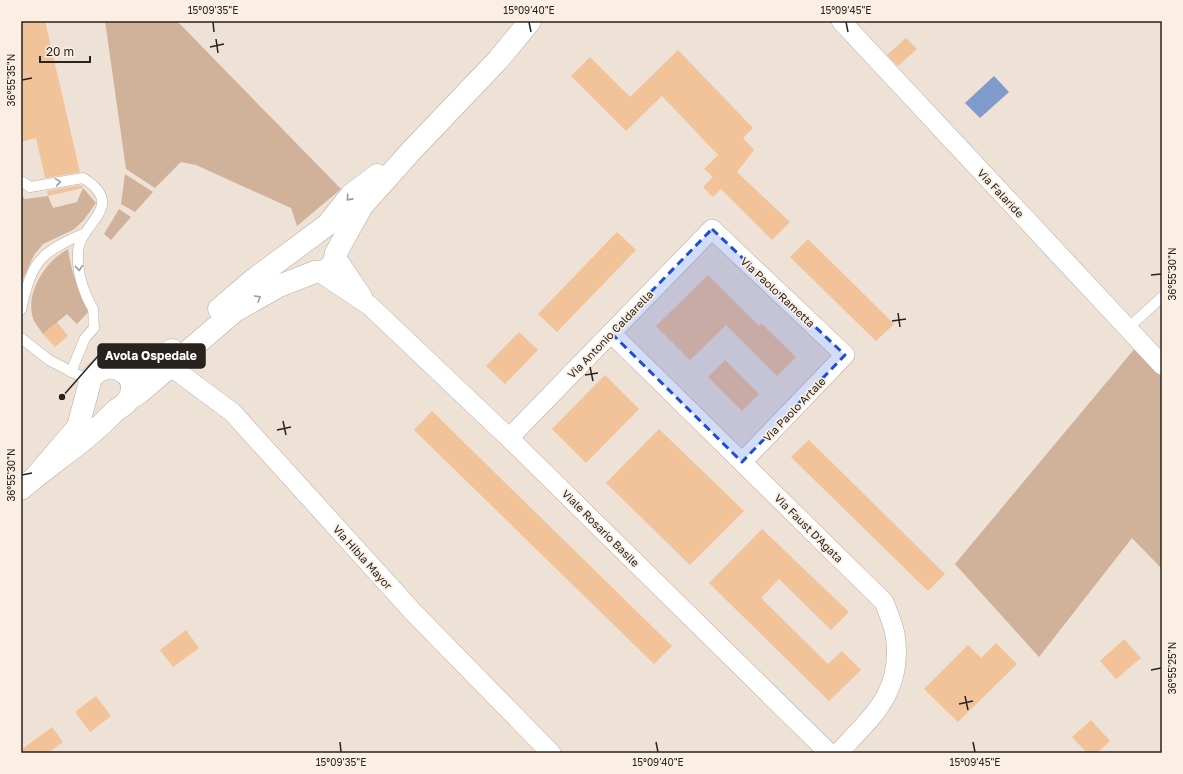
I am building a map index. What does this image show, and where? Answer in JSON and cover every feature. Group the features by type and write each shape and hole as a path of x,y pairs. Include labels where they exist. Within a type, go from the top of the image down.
{"main road":[{"path":"21,489 38,474 75,448 124,404 139,393 235,311 279,286 330,267 362,206 413,148 498,60 530,21"},
{"path":"38,474 78,427 91,378 102,368 109,367 123,372 154,364 253,280 327,225 351,195 413,148"},
{"path":"317,272 305,268 300,258 301,246 307,239 315,236 326,238 333,244 336,255"},
{"path":"123,372 131,384 124,404"},
{"path":"89,388 94,403 105,410 124,404"}],"street":[{"name":"Via Falaride","path":"841,21 1162,364"},
{"name":"Via Antonio Caldarella","path":"509,438 712,229"},
{"name":"Via Paolo Rametta","path":"712,229 845,355"},
{"path":"336,255 370,306"},
{"path":"317,272 370,306"},
{"name":"Viale Rosario Basile","path":"370,306 509,438 829,753"},
{"name":"Via Faust D'Agata","path":"611,333 884,602 895,634 896,656 894,681 878,710 838,753"},
{"name":"Via Paolo Artale","path":"742,462 845,355"},
{"name":"Via Hibla Mayor","path":"170,366 232,412 414,613 551,753"}],"lane":[{"path":"21,181 30,187 83,178 93,185 99,193 102,210 85,232 77,252 79,273 85,294 93,310 94,328 85,338 71,372"},
{"path":"21,310 27,282 35,264 48,251 85,232"},
{"path":"1128,328 1162,297"},
{"path":"21,338 49,360 80,376 89,388"}],"highlighted area":[{"path":"712,229 845,355 742,462 611,333"}],"shaded area":[{"path":"105,21 177,21 341,189 297,226 291,208 196,165 181,162 155,188 126,169"},
{"path":"125,174 153,192 135,212 121,204"},
{"path":"83,188 96,203 83,221 73,230 43,244 34,255 21,283 21,194 25,199 48,196 53,208 77,202"},
{"path":"119,209 131,217 111,240 104,234"},
{"path":"68,249 76,282 88,312 77,324 67,314 43,334 33,318 31,308 32,298 39,278 45,269 60,254"},
{"path":"1136,347 1162,375 1162,569 1132,538 1039,657 955,564"}],"water":[{"path":"994,76 1009,92 980,118 965,103"}],"building":[{"path":"21,21 45,21 80,172 45,178 36,138 21,142"},
{"path":"906,38 917,49 898,66 887,55"},
{"path":"678,50 753,128 743,138 754,150 737,172 790,222 772,240 721,189 713,197 703,187 713,177 704,169 718,155 662,96 626,131 571,76 590,57 630,97"},
{"path":"81,185 83,188 48,196 47,191"},
{"path":"617,232 636,250 557,332 538,314"},
{"path":"808,239 894,324 876,341 790,257"},
{"path":"708,275 759,326 761,323 796,357 777,376 726,325 690,360 656,326"},
{"path":"57,322 68,336 55,347 43,334"},
{"path":"519,332 538,350 505,384 486,366"},
{"path":"725,360 759,394 742,411 708,377"},
{"path":"605,375 639,409 586,463 552,429"},
{"path":"432,411 672,646 654,664 414,430"},
{"path":"659,429 744,511 690,565 606,483"},
{"path":"809,440 945,574 928,591 791,457"},
{"path":"762,529 849,612 831,630 779,579 761,598 828,664 842,651 861,670 829,701 709,583"},
{"path":"186,630 199,648 173,667 160,650"},
{"path":"1124,639 1141,658 1116,679 1100,661"},
{"path":"996,643 1017,664 958,722 924,689 968,645 981,658"},
{"path":"96,696 111,716 90,732 75,712"},
{"path":"1091,720 1110,741 1097,753 1087,753 1072,737"},
{"path":"52,727 63,742 48,753 21,753 21,750"}],"place":[{"name":"Avola Ospedale","path":"62,397"}]}
